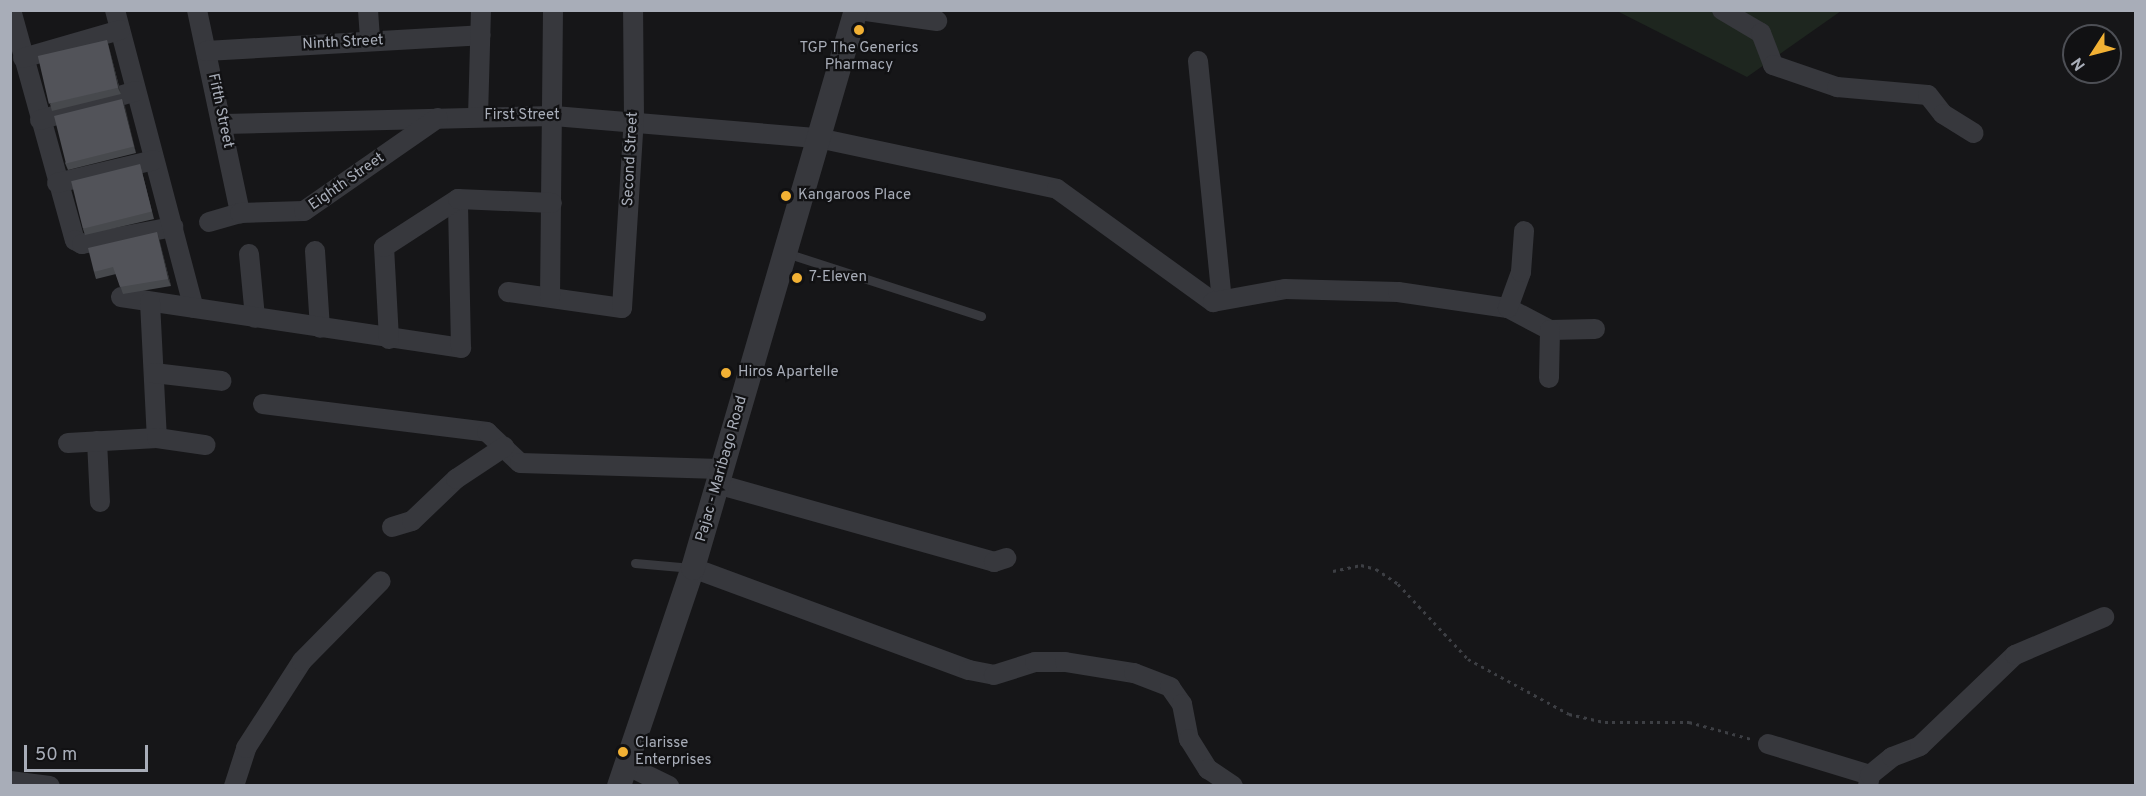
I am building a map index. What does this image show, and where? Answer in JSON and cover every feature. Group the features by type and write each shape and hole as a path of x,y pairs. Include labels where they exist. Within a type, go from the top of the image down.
{"street":[{"path":"11,10 69,230 82,244 173,227"},
{"path":"115,10 194,308"},
{"name":"Fifth Street","path":"196,10 224,124 240,213"},
{"path":"368,10 370,41"},
{"path":"478,117 481,10"},
{"path":"508,292 550,297 554,10"},
{"name":"Second Street","path":"550,297 622,308 634,118 633,10"},
{"path":"857,10 937,21"},
{"name":"Pajac - Maribago Road","path":"623,775 693,568 857,10"},
{"path":"1722,10 1761,33 1773,65 1837,87 1928,95 1942,114 1973,133"},
{"path":"23,58 120,30"},
{"name":"Ninth Street","path":"206,51 481,35"},
{"path":"1198,61 1222,300 1332,288 1508,308 1550,330 1595,329"},
{"path":"40,120 136,92"},
{"name":"First Street","path":"224,124 554,116 634,118 818,138 1057,189 1196,293 1222,300"},
{"name":"Eighth Street","path":"209,222 240,213 304,211 438,118"},
{"path":"57,183 154,160"},
{"path":"390,339 384,247 458,199 552,203"},
{"path":"121,297 460,348 458,199"},
{"path":"1508,308 1521,272 1524,231"},
{"path":"315,251 320,328"},
{"path":"249,254 255,318"},
{"path":"150,302 157,438"},
{"path":"1549,378 1550,330"},
{"path":"154,373 222,381"},
{"path":"263,404 487,432 520,463 719,477 994,562 1006,558"},
{"path":"68,443 157,438 205,445"},
{"path":"97,441 100,502"},
{"path":"392,527 412,521 456,479 504,447"},
{"path":"693,568 969,670 994,675 1035,662 1065,662 1134,673 1170,687 1182,704 1189,739 1208,769 1233,786"},
{"path":"234,786 246,748 302,661 381,581"},
{"path":"1768,744 1869,780 1892,757 1920,746 2015,655 2104,617"},
{"path":"623,775 669,786"},
{"path":"10,781 50,786"}],"lane":[{"path":"785,253 981,316"},
{"path":"635,563 693,568"}],"path":[{"path":"1333,571 1361,566 1376,569 1398,584 1468,659 1569,714 1605,722 1689,722 1768,744"}],"shaded area":[{"path":"1617,11 1841,11 1747,77"}],"building":[{"path":"107,40 118,88 49,104 38,56"},
{"path":"122,99 134,147 66,163 54,116"},
{"path":"140,164 152,212 83,229 71,181"},
{"path":"157,232 168,279 120,287 113,267 94,272 88,248"}],"place":[{"name":"TGP The Generics Pharmacy","path":"859,30"},
{"name":"Kangaroos Place","path":"786,196"},
{"name":"7-Eleven","path":"797,278"},
{"name":"Hiros Apartelle","path":"726,373"},
{"name":"Clarisse Enterprises","path":"623,752"}]}
